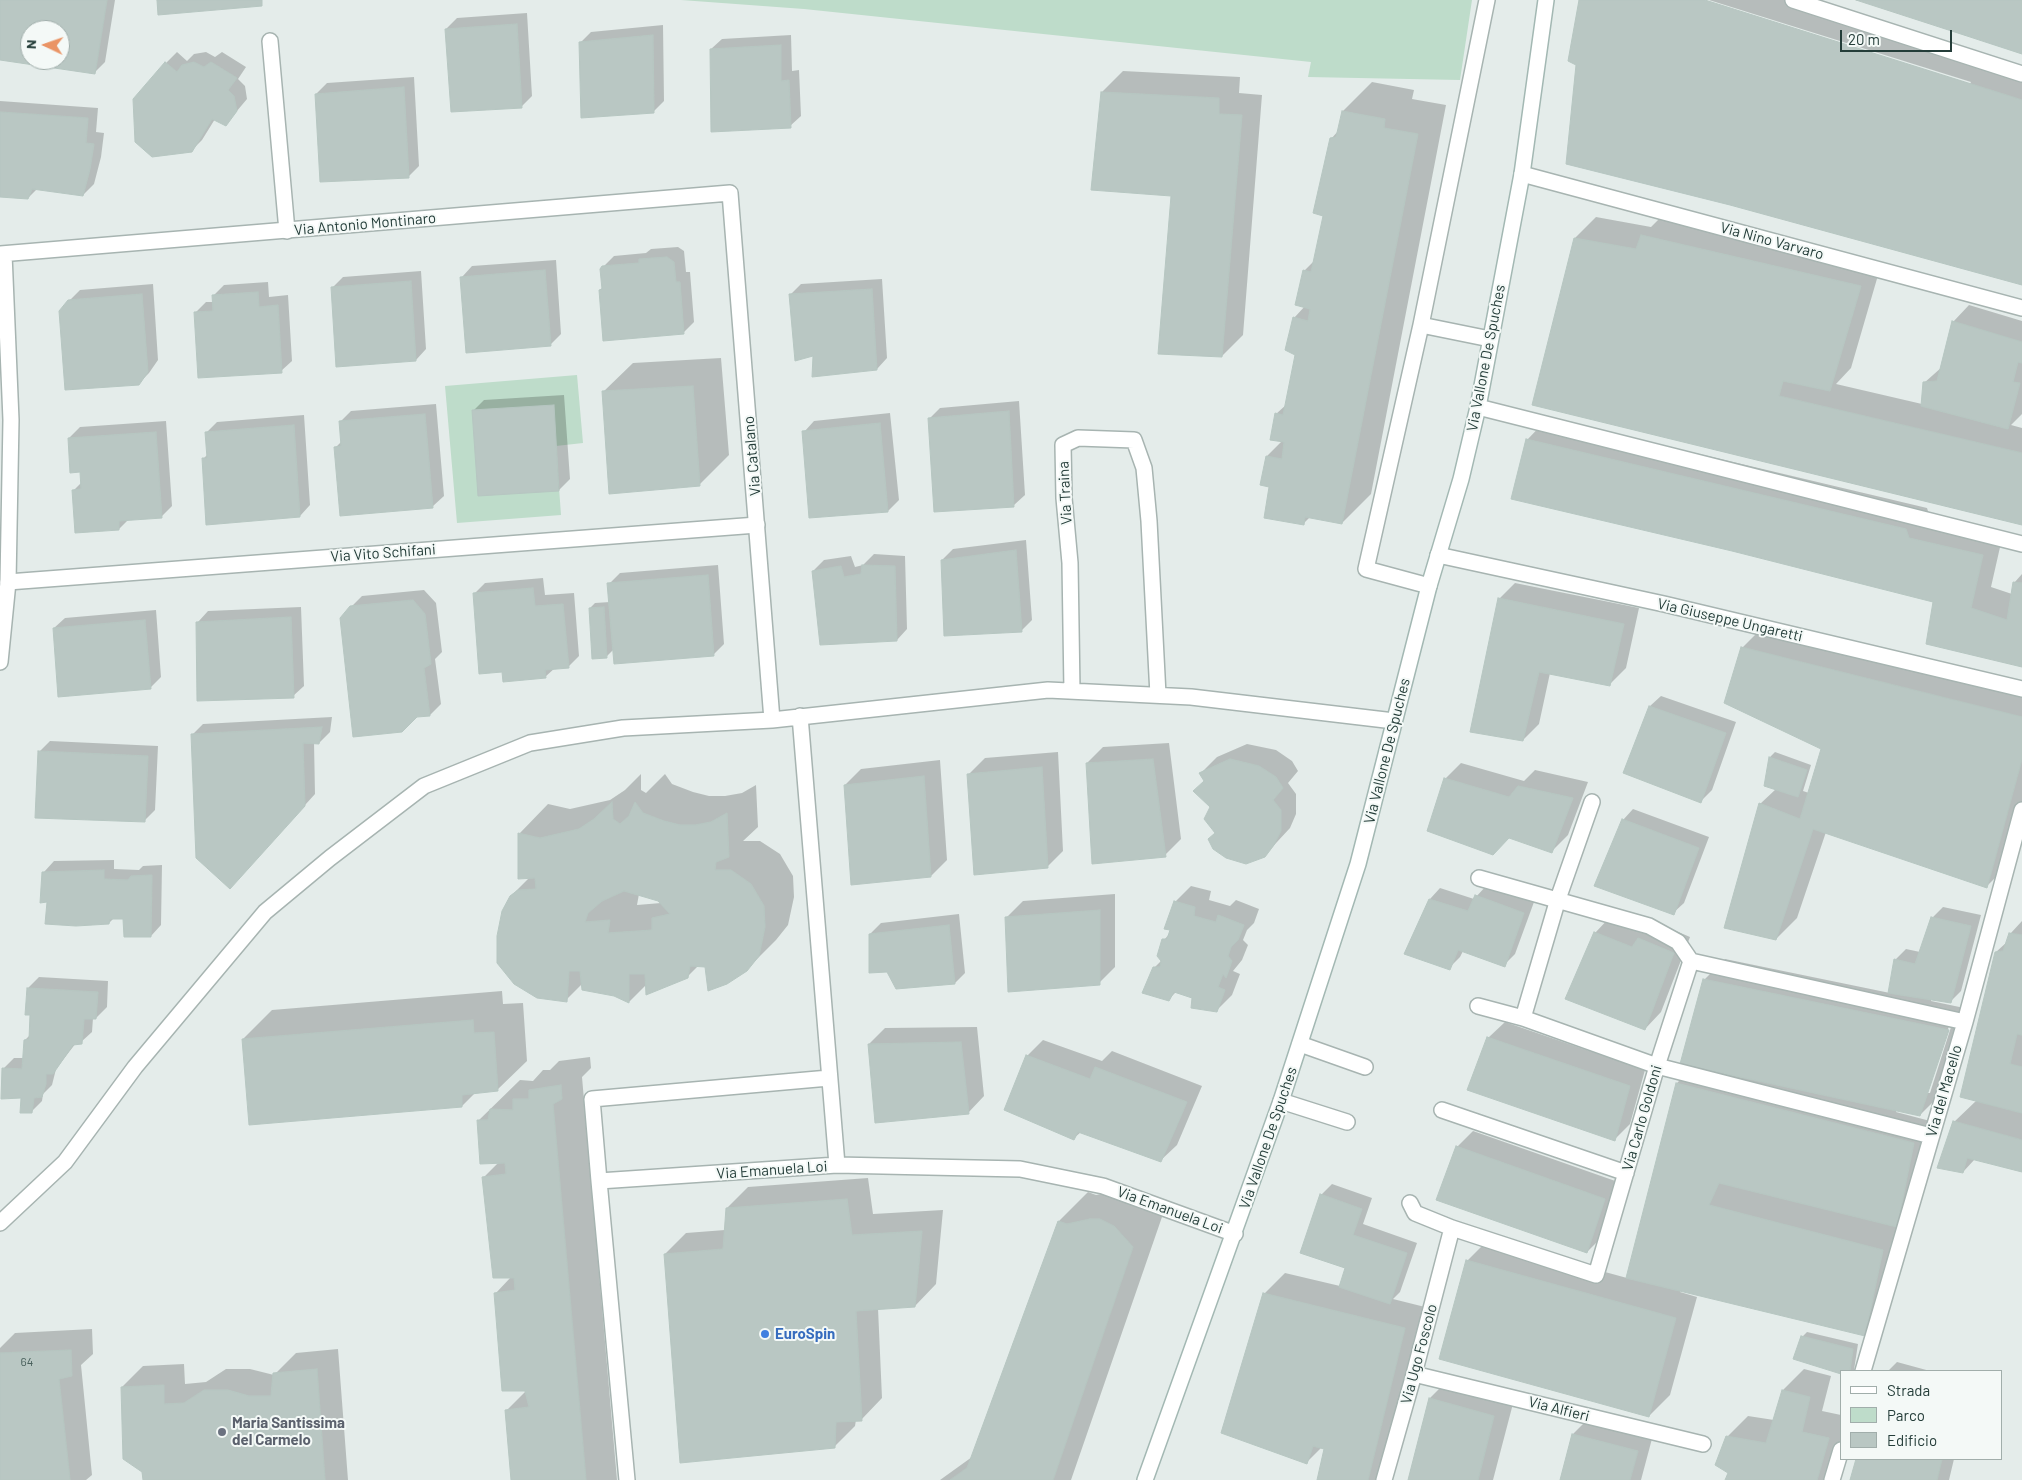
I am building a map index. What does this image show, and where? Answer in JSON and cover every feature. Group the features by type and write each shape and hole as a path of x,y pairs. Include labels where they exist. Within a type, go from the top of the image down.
{"street":[{"path":"1429,586 1366,569 1421,325 1487,0"},
{"name":"Via Vallone De Spuches","path":"1145,1480 1235,1234 1300,1044 1358,864 1429,586 1461,479 1478,407 1522,174 1546,0"},
{"path":"1793,0 2022,74"},
{"path":"270,41 286,231"},
{"name":"Via Nino Varvaro","path":"1522,174 2022,308"},
{"name":"Via Antonio Montinaro","path":"2,254 730,193"},
{"name":"Via Catalano","path":"730,193 758,525 772,720"},
{"path":"0,662 8,582 11,420 2,254"},
{"path":"1421,325 1490,338"},
{"path":"1478,407 2022,544"},
{"name":"Via Traina","path":"1072,691 1070,563 1064,498 1062,445 1078,438 1134,440 1144,468 1150,520 1158,695"},
{"name":"Via Vito Schifani","path":"8,582 758,525"},
{"name":"Via Giuseppe Ungaretti","path":"1438,555 1664,604 2022,689"},
{"path":"0,1223 65,1162 135,1066 265,912 330,858 424,786 530,743 623,728 772,720 1048,690 1191,696 1394,722"},
{"path":"800,716 837,1165"},
{"path":"1523,1018 1558,899 1592,802"},
{"name":"Via del Macello","path":"1864,1370 1965,1022 2022,810"},
{"path":"1479,878 1649,926 1678,942 1691,962 1965,1022"},
{"name":"Via Carlo Goldoni","path":"1452,1228 1596,1275 1656,1066 1691,962"},
{"path":"1478,1006 1523,1018 1656,1066 1931,1136"},
{"path":"1300,1044 1365,1067"},
{"path":"627,1480 598,1182 592,1099 829,1078"},
{"path":"1281,1100 1346,1122"},
{"path":"1442,1110 1626,1173"},
{"name":"Via Emanuela Loi","path":"598,1182 837,1165 1020,1169 1103,1186 1235,1234"},
{"path":"1410,1203 1415,1213 1452,1228"},
{"name":"Via Ugo Foscolo","path":"1384,1480 1452,1228"},
{"name":"Via Alfieri","path":"1414,1374 1703,1444"},
{"path":"1832,1480 1840,1453"}],"green space":[{"path":"681,0 1472,0 1460,80 1308,77 1311,62 804,9"},
{"path":"577,375 583,443 556,446 561,515 457,523 445,386"}],"building":[{"path":"0,0 107,0 95,74 68,70 70,70 70,20 20,20 20,63 0,60"},
{"path":"157,0 262,0 262,6 158,15"},
{"path":"1579,0 1705,0 2022,100 2022,285 1730,205 1566,164 1576,65 1568,61"},
{"path":"1856,0 2022,0 2022,54 1967,36"},
{"path":"517,24 522,108 451,112 445,29"},
{"path":"653,35 654,113 581,118 579,42"},
{"path":"781,45 781,81 789,80 791,128 711,132 710,49"},
{"path":"165,62 177,72 182,65 194,62 204,67 211,62 237,78 228,90 234,96 237,111 226,126 212,119 192,152 152,157 135,142 133,99"},
{"path":"404,87 409,178 320,182 315,94"},
{"path":"1101,92 1219,98 1219,114 1242,115 1222,357 1158,354 1171,196 1091,190"},
{"path":"1342,111 1385,119 1384,128 1418,134 1342,524 1305,517 1304,525 1264,518 1269,487 1260,485 1266,456 1282,459 1284,442 1270,440 1275,413 1283,415 1295,355 1285,350 1293,317 1308,321 1310,309 1295,305 1303,270 1311,272 1323,216 1313,213 1330,138 1336,137"},
{"path":"0,112 88,118 86,143 94,144 83,196 32,189 28,199 0,197"},
{"path":"1641,235 1861,286 1830,391 1783,381 1779,396 2022,453 2022,525 1532,405 1574,238 1636,249"},
{"path":"667,257 674,262 676,282 680,282 684,334 603,341 599,290 602,289 600,269 602,266 639,263 639,259"},
{"path":"545,270 551,346 466,353 460,277"},
{"path":"411,281 416,361 336,367 331,287"},
{"path":"872,289 877,370 812,377 813,356 795,361 789,294"},
{"path":"258,292 259,307 278,305 282,373 198,378 194,312 213,311 212,295"},
{"path":"142,294 148,372 139,385 65,390 59,311 68,300"},
{"path":"1952,321 2022,342 2022,363 2018,362 2013,382 2020,383 2008,429 1921,406 1923,382 1937,381"},
{"path":"693,386 700,486 609,494 602,391"},
{"path":"554,405 559,491 478,496 472,410"},
{"path":"1009,411 1014,507 934,512 928,418"},
{"path":"425,414 433,508 340,516 334,447 341,446 339,421"},
{"path":"880,423 888,512 809,518 802,431"},
{"path":"294,425 300,517 206,525 202,458 207,458 205,432"},
{"path":"156,432 162,518 119,521 119,530 75,533 72,490 81,489 80,472 70,473 68,438"},
{"path":"1526,439 1906,529 1909,538 1983,555 1971,608 2007,620 2013,582 2022,583 2022,667 1926,644 1933,602 1732,551 1511,499"},
{"path":"1016,550 1022,632 944,636 941,560"},
{"path":"862,565 895,566 897,641 820,645 812,571 841,566 844,577 861,574"},
{"path":"708,575 714,656 614,664 607,583"},
{"path":"533,588 535,606 563,604 569,668 545,670 546,678 503,682 502,672 479,674 473,593"},
{"path":"1498,598 1624,624 1610,686 1539,672 1523,741 1470,732"},
{"path":"413,600 425,614 431,664 424,668 430,716 417,717 402,732 353,737 340,618 350,606"},
{"path":"604,607 607,658 592,659 589,608"},
{"path":"291,617 294,698 197,701 196,622"},
{"path":"145,620 151,689 58,697 53,628"},
{"path":"1741,647 2022,717 2022,759 1987,888 1813,829 1776,940 1724,928 1759,803 1800,819 1821,749 1724,703"},
{"path":"1649,706 1726,733 1701,803 1623,773"},
{"path":"322,727 319,744 303,743 305,806 230,889 196,858 191,734"},
{"path":"38,751 148,756 145,822 35,818"},
{"path":"1769,757 1807,770 1798,797 1764,786"},
{"path":"1153,759 1166,857 1092,864 1086,763"},
{"path":"1230,759 1259,766 1276,777 1283,788 1273,800 1281,810 1281,831 1265,857 1246,864 1226,858 1213,849 1208,839 1215,833 1204,819 1210,807 1193,791 1204,781 1199,773"},
{"path":"1042,767 1048,868 974,875 967,774"},
{"path":"924,776 931,877 851,885 844,785"},
{"path":"1444,778 1509,797 1518,786 1573,798 1552,853 1509,838 1493,855 1427,831"},
{"path":"612,802 613,819 620,824 629,816 635,802 643,813 680,825 711,822 727,813 729,857 716,862 715,870 731,870 751,884 764,906 765,927 759,956 747,971 727,984 708,991 705,967 690,966 688,978 646,995 645,974 629,974 629,1003 614,996 582,990 580,971 569,971 567,1002 537,998 514,984 497,963 497,936 502,911 510,896 518,890 536,889 535,878 518,879 518,833 540,838 579,829 594,819","holes":["624,891 658,901 670,914 652,918 652,930 608,933 610,920 585,922 588,913 602,901"]},
{"path":"1622,819 1699,848 1674,915 1594,886"},
{"path":"104,870 104,879 128,880 131,876 152,875 151,937 124,937 123,919 110,919 109,924 76,926 45,924 47,902 40,903 42,872"},
{"path":"1475,895 1524,913 1505,967 1458,950 1450,970 1404,954 1429,899 1468,911"},
{"path":"1174,901 1195,907 1194,916 1216,922 1218,915 1244,925 1238,940 1231,947 1228,956 1232,961 1226,978 1223,974 1218,987 1225,990 1217,1012 1191,1008 1192,998 1174,992 1169,1001 1142,993 1153,967 1160,967 1161,961 1157,956 1162,939 1167,939 1170,930 1164,929"},
{"path":"1100,910 1100,985 1008,992 1005,917"},
{"path":"1931,917 1971,926 1951,1003 1888,993 1894,959 1915,964"},
{"path":"949,925 955,984 896,989 887,972 869,973 869,934"},
{"path":"1594,932 1632,947 1638,938 1674,953 1645,1030 1565,999"},
{"path":"2009,933 2022,935 2022,1035 2017,1034 2010,1064 2022,1067 2022,1113 1960,1097 1995,952 2003,951"},
{"path":"1703,979 1949,1030 1920,1116 1680,1064"},
{"path":"27,988 98,992 96,1019 84,1019 82,1044 73,1045 53,1074 46,1074 46,1084 42,1097 34,1098 32,1113 20,1113 21,1098 1,1099 2,1068 22,1069 24,1040 29,1039 30,1015 25,1015"},
{"path":"473,1020 474,1033 494,1032 498,1091 462,1095 462,1107 249,1125 242,1039"},
{"path":"1487,1037 1630,1086 1615,1141 1467,1090"},
{"path":"961,1042 969,1114 875,1123 868,1044"},
{"path":"1026,1055 1090,1079 1095,1067 1187,1102 1161,1162 1078,1132 1074,1140 1004,1110"},
{"path":"1676,1083 1914,1143 1897,1227 1719,1183 1709,1205 1883,1250 1865,1336 1626,1278"},
{"path":"561,1085 562,1099 553,1104 586,1480 511,1480 505,1410 529,1407 525,1391 502,1391 494,1293 515,1290 514,1278 493,1278 482,1177 506,1174 505,1163 480,1164 477,1120 488,1120 490,1109 513,1110 513,1099 529,1099 529,1090"},
{"path":"1953,1121 2022,1140 2022,1172 1967,1158 1963,1173 1937,1168"},
{"path":"1456,1146 1605,1199 1587,1253 1436,1200"},
{"path":"1320,1194 1362,1209 1353,1235 1407,1253 1390,1304 1339,1287 1345,1268 1300,1253"},
{"path":"847,1199 852,1235 922,1231 915,1307 856,1311 862,1421 836,1422 835,1448 680,1463 664,1254 723,1249 726,1208"},
{"path":"1100,1219 1114,1226 1133,1247 1053,1480 950,1480 967,1468 1058,1221 1067,1224"},
{"path":"1466,1260 1676,1318 1649,1417 1439,1359"},
{"path":"1263,1293 1405,1328 1368,1480 1317,1480 1324,1449 1313,1446 1307,1464 1221,1433"},
{"path":"1801,1336 1853,1349 1850,1370 1840,1370 1840,1374 1793,1359"},
{"path":"71,1350 72,1376 59,1379 70,1480 0,1480 0,1353"},
{"name":"Maria Santissima del Carmelo","path":"317,1369 325,1480 143,1480 142,1472 123,1459 121,1387 164,1385 164,1404 184,1403 204,1390 228,1390 249,1396 271,1396 273,1373"},
{"path":"1782,1390 1810,1397 1802,1432 1829,1438 1817,1480 1725,1480 1728,1473 1715,1465 1726,1436 1766,1443"},
{"path":"1429,1398 1494,1416 1478,1480 1408,1480"},
{"path":"1572,1434 1638,1451 1630,1480 1560,1480"},
{"path":"1856,1460 1942,1460 1937,1480 1850,1480"}],"place":[{"name":"EuroSpin","path":"765,1334"},
{"name":"Maria Santissima del Carmelo","path":"222,1432"}]}
